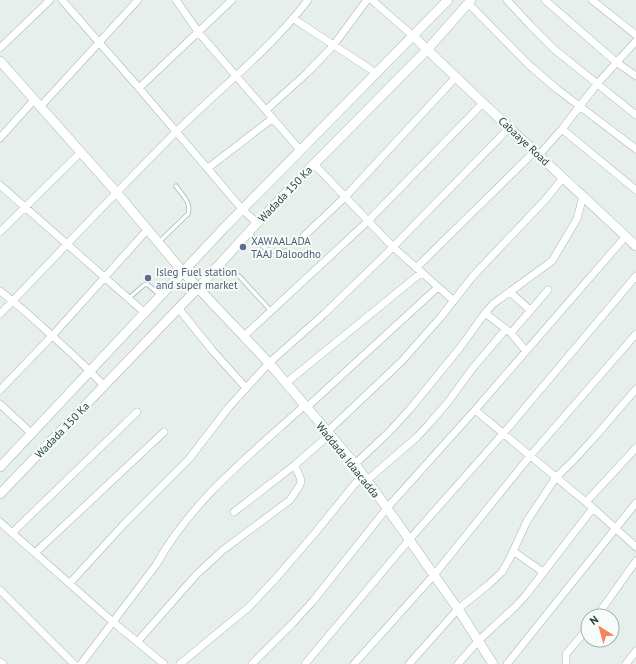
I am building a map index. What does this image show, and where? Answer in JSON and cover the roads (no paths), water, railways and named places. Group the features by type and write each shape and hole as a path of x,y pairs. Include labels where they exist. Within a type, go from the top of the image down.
{"street":[{"path":"0,48 50,0"},
{"path":"62,0 242,209 257,223"},
{"path":"0,138 37,104 99,42 138,0"},
{"path":"176,0 199,33 300,150"},
{"path":"139,88 199,33 232,0"},
{"path":"0,314 176,132 236,77 294,19 308,0"},
{"path":"266,110 307,73 333,46 367,0"},
{"path":"372,0 413,36"},
{"name":"Wadada 150 Ka","path":"0,467 242,209 448,0"},
{"path":"507,0 554,49 636,115"},
{"path":"545,0 616,62 636,76"},
{"path":"592,0 636,35"},
{"path":"470,1 529,65 557,89 636,149"},
{"name":"Wadada 150 Ka","path":"0,494 198,288 248,232 427,50 470,1"},
{"path":"294,19 376,74"},
{"name":"Cabaaye Road","path":"413,36 636,246"},
{"path":"286,383 418,270 562,130 597,84 636,41"},
{"name":"Waddada Idaacadda","path":"0,61 117,193 183,272 269,363 354,464 434,575 493,664"},
{"path":"303,237 345,197 456,77"},
{"path":"244,336 368,221 483,103"},
{"path":"208,168 273,118"},
{"path":"70,582 124,524 189,459 229,407 269,363 324,314 393,247 509,128"},
{"path":"562,130 636,190"},
{"path":"0,232 80,153"},
{"path":"314,164 393,247 454,301"},
{"path":"234,512 296,464 401,362 487,260 545,200 563,178"},
{"path":"0,185 24,208 145,313"},
{"path":"354,464 389,432 410,408 459,349 493,304 552,261 577,219 583,196"},
{"path":"0,390 52,336 148,229"},
{"path":"252,664 292,624 387,508 476,410 626,236"},
{"path":"305,664 409,540 503,433 636,276"},
{"path":"81,664 156,565 166,548 195,508 221,481 438,288"},
{"path":"180,664 242,614 364,478 417,437 448,402 472,368 548,290"},
{"path":"0,291 52,336 104,386"},
{"path":"510,292 530,310"},
{"path":"178,309 246,388"},
{"path":"485,313 508,331 526,351"},
{"path":"354,664 434,575 530,456 636,334"},
{"path":"409,664 458,610 502,572 527,521 556,477 594,438 636,389"},
{"path":"0,404 31,433"},
{"path":"476,410 593,508 636,548"},
{"path":"12,533 137,412"},
{"path":"35,552 164,432"},
{"path":"586,502 636,448"},
{"path":"138,641 196,575 223,550 290,500 300,485 301,480 296,464"},
{"path":"507,664 636,504"},
{"path":"458,664 478,641 526,595 593,508"},
{"path":"0,522 70,582 113,622 138,641 164,664"},
{"path":"513,552 543,572"},
{"path":"603,608 636,562"},
{"path":"0,590 74,664"},
{"path":"566,664 566,654 580,637"},
{"path":"626,664 636,651"}],"lane":[{"path":"159,242 188,214 190,209 188,202 176,186"},
{"path":"248,232 269,251 274,253 286,251"},
{"path":"239,276 271,312"},
{"path":"129,298 140,287 147,284 161,296"}],"place":[{"name":"XAWAALADA TAAJ Daloodho","path":"243,247"},
{"name":"Isleg Fuel station and super market","path":"148,278"}]}
